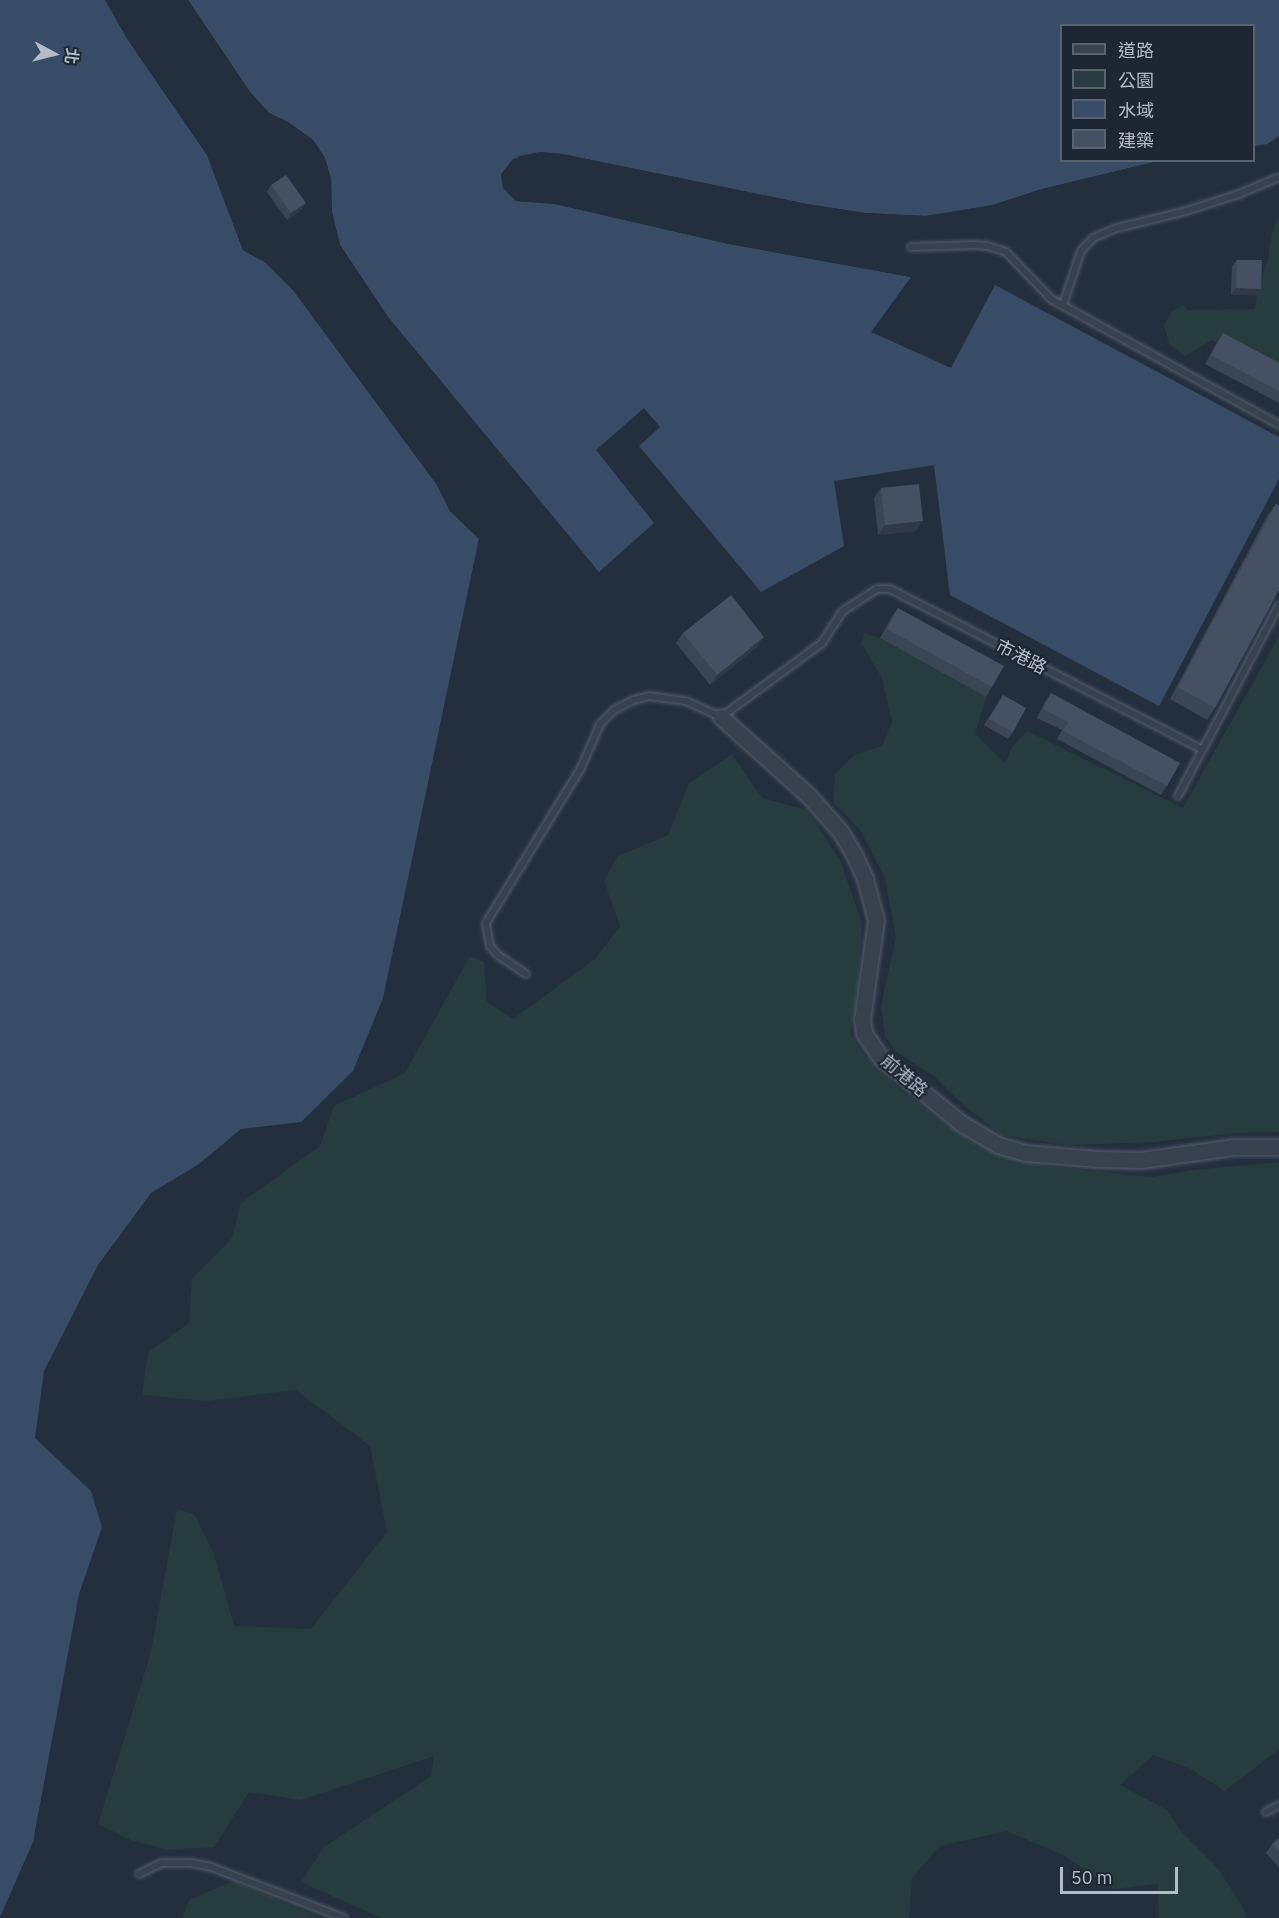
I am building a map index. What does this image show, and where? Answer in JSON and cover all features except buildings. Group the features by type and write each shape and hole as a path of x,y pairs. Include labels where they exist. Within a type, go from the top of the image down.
{"street":[{"name":"前港路","path":"721,717 808,795 840,831 865,879 876,920 862,1019 864,1033 881,1058 961,1123 980,1137 1007,1148 1038,1154 1099,1159 1141,1160 1233,1147 1279,1147"}],"lane":[{"path":"1063,305 1080,251 1093,238 1117,228 1218,201 1279,177"},
{"path":"911,247 975,245 998,249 1012,258 1040,290 1063,305 1279,425"},
{"name":"市港路","path":"721,717 822,643 843,611 881,587 890,589 1202,749"},
{"path":"1178,796 1279,605"},
{"path":"526,974 498,955 490,946 486,923 581,768 600,724 614,710 634,700 649,696 686,701 721,717"},
{"path":"1266,1812 1279,1804"},
{"path":"139,1874 162,1863 191,1863 211,1867 344,1918"}],"green space":[{"path":"1279,216 1279,375 1212,340 1185,356 1169,343 1164,325 1172,311 1184,305 1188,310 1255,309 1258,289 1268,260 1272,232"},
{"path":"864,633 880,638 986,697 975,734 1005,763 1013,746 1027,731 1183,808 1279,636 1279,1132 1237,1133 1154,1142 1067,1145 1002,1135 967,1108 935,1077 896,1052 885,1036 881,1005 896,938 885,878 860,830 833,802 835,774 853,756 882,746 892,722 882,678 862,644"},
{"path":"732,754 762,798 807,810 840,860 862,923 859,977 850,1034 865,1055 900,1090 959,1132 986,1145 1051,1167 1152,1177 1193,1170 1279,1162 1279,1749 1225,1791 1189,1768 1153,1755 1120,1785 1167,1810 1184,1835 1219,1870 1243,1907 1247,1918 1159,1918 1158,1884 1114,1889 1063,1855 1007,1831 940,1846 912,1878 909,1918 381,1918 301,1882 324,1847 431,1776 434,1756 301,1800 249,1792 214,1847 168,1850 131,1840 98,1824 151,1652 177,1509 194,1514 214,1554 234,1626 311,1629 387,1532 370,1446 296,1390 207,1401 142,1395 148,1352 189,1323 192,1279 232,1238 241,1203 320,1146 334,1106 405,1073 470,956 484,962 487,1002 513,1019 595,959 620,926 604,881 618,856 668,835 689,783"},
{"path":"233,1881 321,1918 182,1918 189,1900"}],"water":[{"path":"0,0 105,0 128,40 207,155 243,250 266,263 293,290 437,485 450,511 479,538 383,998 353,1071 301,1122 241,1129 199,1164 151,1193 98,1265 44,1371 35,1438 91,1491 102,1527 79,1594 33,1842 0,1917"},
{"path":"188,0 1279,0 1279,136 1267,144 1255,146 1255,24 1060,24 1060,162 1155,162 1042,189 993,205 926,216 865,213 807,204 562,154 540,152 519,156 501,174 503,188 516,201 555,204 729,244 911,277 871,332 951,368 995,285 1279,437 1279,479 1159,706 950,595 934,465 834,481 844,546 761,592 639,446 660,427 644,408 596,450 654,523 599,572 388,317 340,245 332,212 331,179 325,158 313,140 288,122 269,113 250,92"}],"pier":[{"path":"105,0 109,0 131,38 209,153 246,248 268,260 295,289 439,484 452,509 481,536 481,541 450,511 437,485 293,290 266,263 243,250 207,155 128,40"},
{"path":"185,0 188,0 250,92 269,113 288,122 313,140 325,158 331,179 332,212 340,245 388,317 600,575 560,532 385,318 337,246 329,213 328,179 322,159 311,142 287,124 266,115 248,93"},
{"path":"540,152 562,154 807,204 865,213 926,216 993,205 1042,189 1160,162 1042,192 994,207 926,219 865,216 806,207 562,157 540,155 520,159 514,161 505,175 506,187 517,198 576,205 730,241 912,275 911,277 729,244 555,204 516,201 503,188 501,174 513,159"}]}
